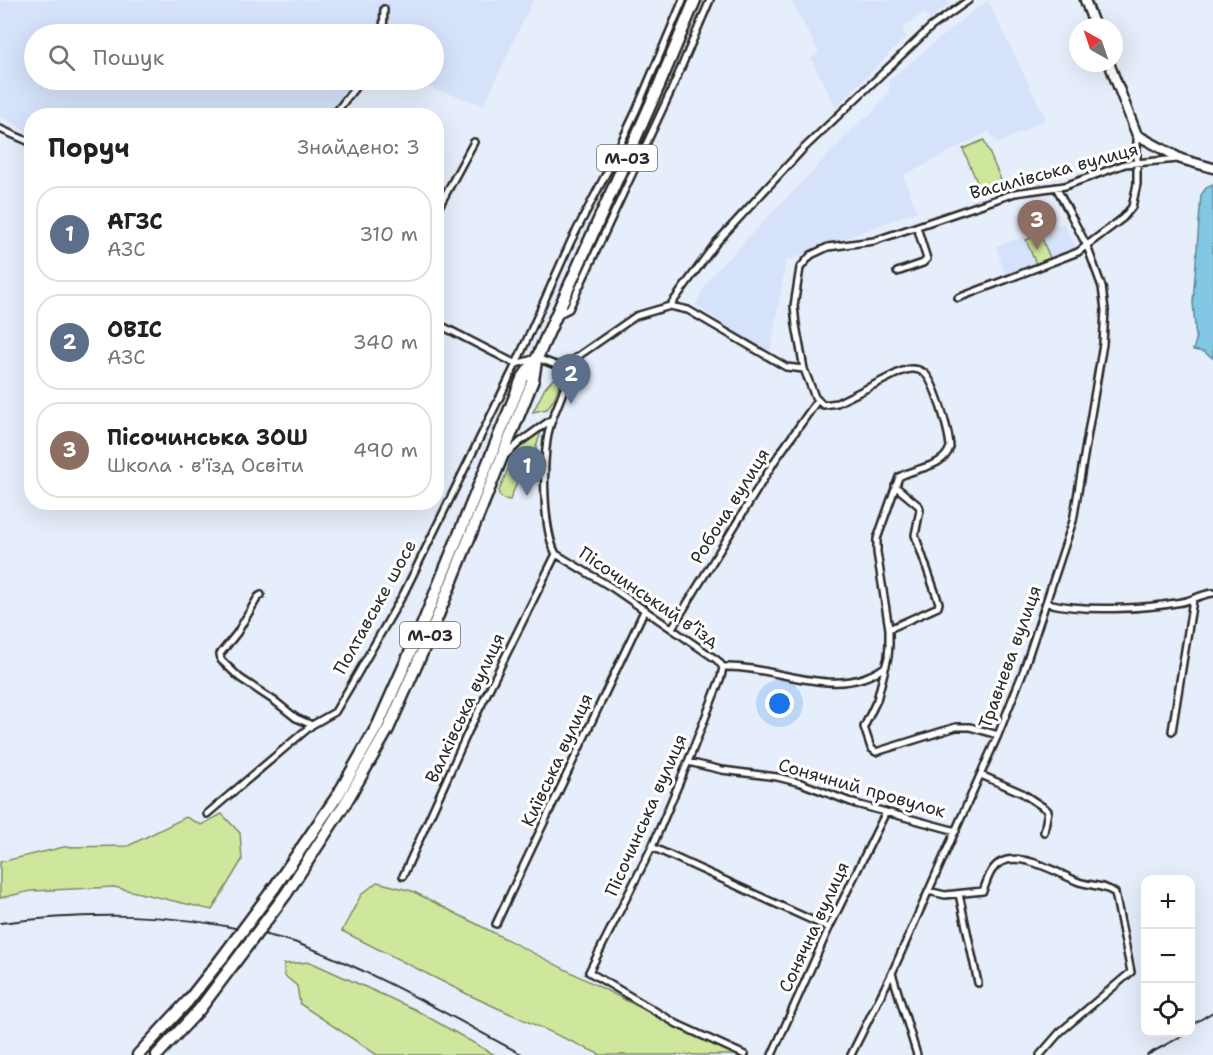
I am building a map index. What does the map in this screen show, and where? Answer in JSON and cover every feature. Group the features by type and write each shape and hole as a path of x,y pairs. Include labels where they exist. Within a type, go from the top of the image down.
{"highway":[{"name":"М-03","path":"138,1055 188,1001 274,888 338,795 378,725 422,626 522,379 537,358 658,88 694,0"},
{"name":"М-03","path":"158,1055 199,1010 286,894 346,802 388,729 432,630 533,380 537,358"}],"street":[{"name":"Полтавське шосе","path":"207,814 312,725 335,712 404,593 516,364 571,241 636,111 684,0"},
{"path":"556,315 569,309 671,91 710,0"},
{"path":"670,306 716,243 801,151 931,27 969,0"},
{"path":"1085,0 1092,18"},
{"path":"383,24 384,9"},
{"path":"958,298 1078,252 1123,218 1132,207 1137,184 1137,135 1112,72"},
{"path":"339,108 353,90"},
{"path":"0,129 24,140"},
{"path":"1137,135 1181,159 1213,168"},
{"path":"444,197 474,142"},
{"name":"Василівська вулиця","path":"818,401 804,369 794,306 800,268 811,255 828,247 874,241 1015,193 1065,186 1110,168 1138,161 1181,159"},
{"name":"Травнева вулиця","path":"851,1055 892,973 998,735 1023,674 1073,521 1103,344 1105,302 1088,246 1056,187"},
{"path":"897,273 923,263 927,259 917,227"},
{"path":"558,366 571,361 636,316 670,306 688,310 786,367 804,369"},
{"path":"444,327 516,364 537,358 558,366 566,377 548,434 545,500 549,537 556,554"},
{"path":"818,401 825,405 837,403 900,372 910,369 919,370 927,375 932,384 950,444 949,450 940,461 899,477 877,539 889,629 886,666 877,700 864,727 871,748 874,751 956,727 970,727 998,735"},
{"name":"Робоча вулиця","path":"672,628 776,459 818,401"},
{"path":"500,461 520,442 552,419"},
{"path":"889,629 938,607 939,603 915,535 919,506 895,486"},
{"name":"Пісочинський в’їзд","path":"556,554 645,609 717,660 723,667"},
{"name":"Валківська вулиця","path":"403,876 468,732 556,554"},
{"path":"1047,603 1072,608 1164,605 1193,600 1213,593"},
{"path":"261,595 237,633 222,650 221,660 240,678 296,718 312,725"},
{"path":"1172,731 1193,600"},
{"name":"Київська вулиця","path":"496,924 645,609"},
{"path":"723,667 750,669 824,683 852,681 886,666"},
{"name":"Пісочинська вулиця","path":"723,667 688,762 652,848 589,972 677,1024 745,1055"},
{"name":"Сонячний провулок","path":"688,762 722,770 785,779 856,804 956,831"},
{"path":"981,775 1022,793 1046,809 1048,811 1044,832"},
{"name":"Сонячна вулиця","path":"772,1055 829,928 886,812"},
{"path":"652,848 829,928"},
{"path":"928,891 941,894 983,891 993,869 998,864 1011,860 1035,863 1078,881 1110,889 1117,897 1131,972 1060,1032 1040,1055"},
{"path":"959,894 978,982"},
{"path":"892,973 917,1055"}],"shaded area":[{"path":"0,0 533,0 484,105 438,90 444,90 444,24 24,24 24,90 360,90 344,108 24,108 24,129 0,116"},
{"path":"790,0 947,0 949,4 930,19 923,12 902,29 906,37 836,107 811,59 819,52"},
{"path":"988,1 1046,119 998,144 989,131 903,176 917,211 786,261 770,354 695,305 711,276 864,118 871,116 874,109 889,93 889,80"},
{"path":"1064,223 1076,249 1075,252 1006,278 996,246"}],"green space":[{"path":"984,140 1001,180 980,189 963,149"},
{"path":"1040,234 1050,258 1036,264 1026,240"},
{"path":"553,379 561,380 554,399 547,409 533,412 545,388"},
{"path":"541,432 536,447 538,456 527,457 510,500 504,499 499,495 499,491 514,456 525,441"},
{"path":"222,814 240,833 242,860 212,910 114,887 31,891 0,898 0,862 64,847 128,846 186,817 201,825"},
{"path":"377,882 412,891 678,1027 738,1055 601,1055 469,995 342,931 361,895"},
{"path":"310,962 414,1009 495,1055 377,1055 300,1004 297,986 284,975 284,964"}],"water":[{"path":"1213,185 1213,358 1204,352 1193,350 1196,340 1193,302 1201,195 1206,188"}],"railway":[{"path":"0,923 64,917 159,917 222,925 279,938 353,966 523,1055"},
{"path":"1195,1023 1213,1012"},
{"path":"1147,1055 1180,1037"}],"place":[{"name":"Пісочинська ЗОШ","path":"1037,250"},
{"name":"ОВІС","path":"571,404"},
{"name":"АГЗС","path":"527,496"}]}
